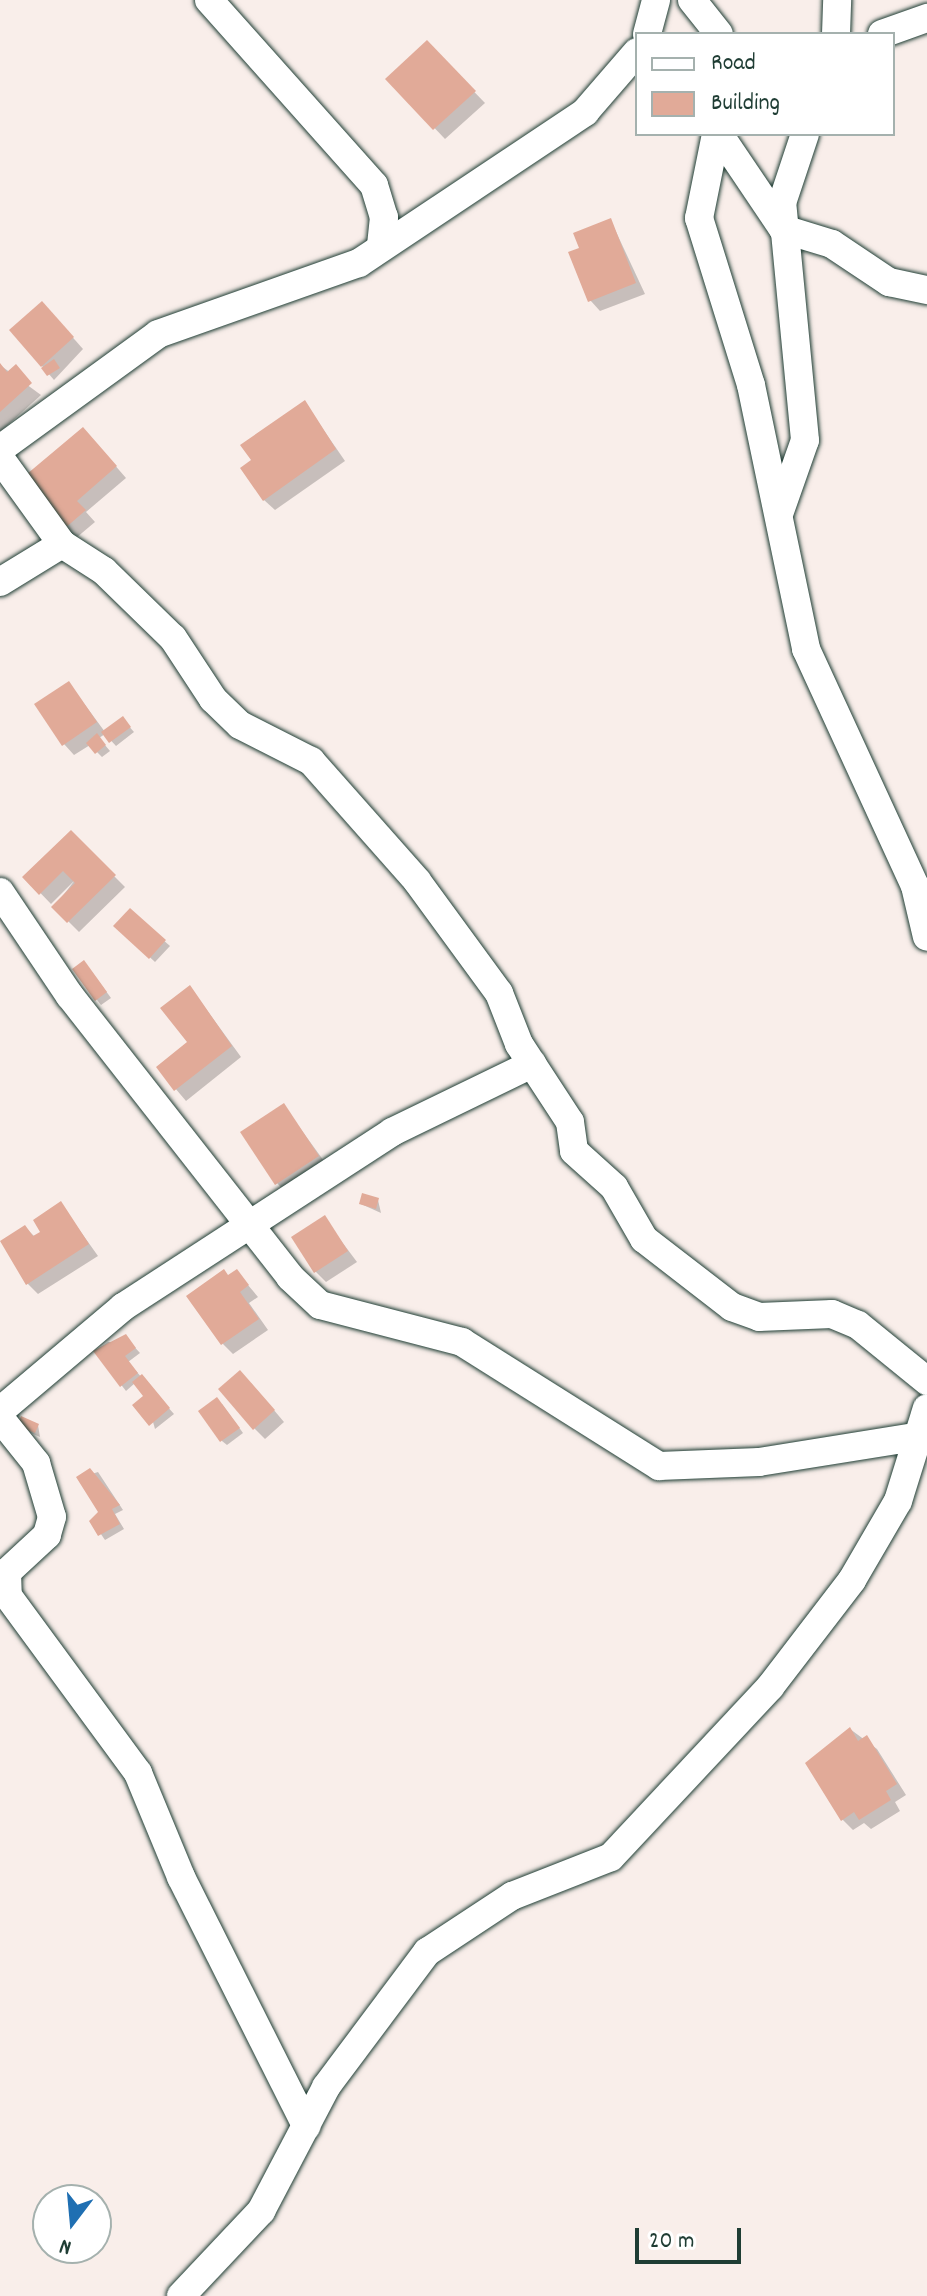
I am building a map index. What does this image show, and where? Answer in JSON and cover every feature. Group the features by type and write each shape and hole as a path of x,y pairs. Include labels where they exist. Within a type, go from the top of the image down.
{"street":[{"path":"209,0 374,185 384,217 381,248"},
{"path":"648,32 656,0"},
{"path":"692,0 717,32"},
{"path":"836,32 837,0"},
{"path":"888,32 927,18"},
{"path":"0,449 158,334 330,277 381,248 585,112 635,54"},
{"path":"717,136 699,218 751,385 806,649 915,886 927,937"},
{"path":"718,136 783,229 832,244 889,282 927,290"},
{"path":"779,515 805,440 806,405 783,229 787,174 804,136"},
{"path":"0,458 62,544 152,617 240,725 311,761 377,832 499,993 532,1064 570,1122 574,1151 614,1187 651,1245 747,1315 810,1312 858,1325 927,1381"},
{"path":"0,582 62,544"},
{"path":"0,892 70,996 320,1305 462,1342 659,1466 759,1462 922,1436"},
{"path":"0,1411 123,1307 417,1118 532,1064"},
{"path":"181,2296 261,2211 326,2087 427,1952 512,1896 611,1857 660,1812 852,1580 898,1501 922,1436 927,1408"},
{"path":"0,1418 36,1463 52,1517 47,1535 7,1572 8,1596 138,1773 181,1877 306,2126"}],"building":[{"path":"427,40 476,91 433,130 385,79"},
{"path":"611,218 636,283 588,302 568,252 579,248 573,233"},
{"path":"42,301 74,337 41,367 9,330"},
{"path":"54,359 60,368 47,376 41,368"},
{"path":"0,363 7,372 16,364 32,383 0,412"},
{"path":"305,400 336,449 263,501 240,468 251,460 240,445"},
{"path":"83,427 117,466 77,501 86,510 64,529 21,479"},
{"path":"69,681 97,722 62,746 34,704"},
{"path":"123,716 131,727 109,743 101,732"},
{"path":"97,733 106,745 95,754 86,743"},
{"path":"71,830 116,875 67,923 51,907 75,883 63,871 39,895 22,877"},
{"path":"130,908 166,940 149,959 113,926"},
{"path":"84,960 107,992 95,1001 72,969"},
{"path":"190,985 232,1046 174,1091 156,1067 187,1042 160,1008"},
{"path":"284,1103 319,1156 275,1185 240,1132"},
{"path":"362,1193 379,1198 376,1209 359,1204"},
{"path":"61,1201 89,1244 26,1285 0,1241 25,1225 33,1236 40,1232 33,1220"},
{"path":"325,1215 348,1251 314,1273 291,1237"},
{"path":"224,1269 228,1275 237,1269 249,1285 240,1292 259,1319 221,1345 186,1296"},
{"path":"126,1334 136,1348 125,1356 138,1373 120,1387 93,1351"},
{"path":"240,1370 275,1410 253,1430 218,1389"},
{"path":"142,1374 170,1408 149,1426 132,1405 143,1396 132,1382"},
{"path":"217,1397 240,1428 220,1442 198,1411"},
{"path":"21,1416 39,1424 35,1433 17,1426"},
{"path":"90,1468 120,1505 112,1509 120,1524 98,1536 89,1521 98,1512 76,1477"},
{"path":"850,1727 858,1741 867,1735 897,1784 886,1791 891,1800 859,1820 854,1812 841,1821 805,1763"}]}
